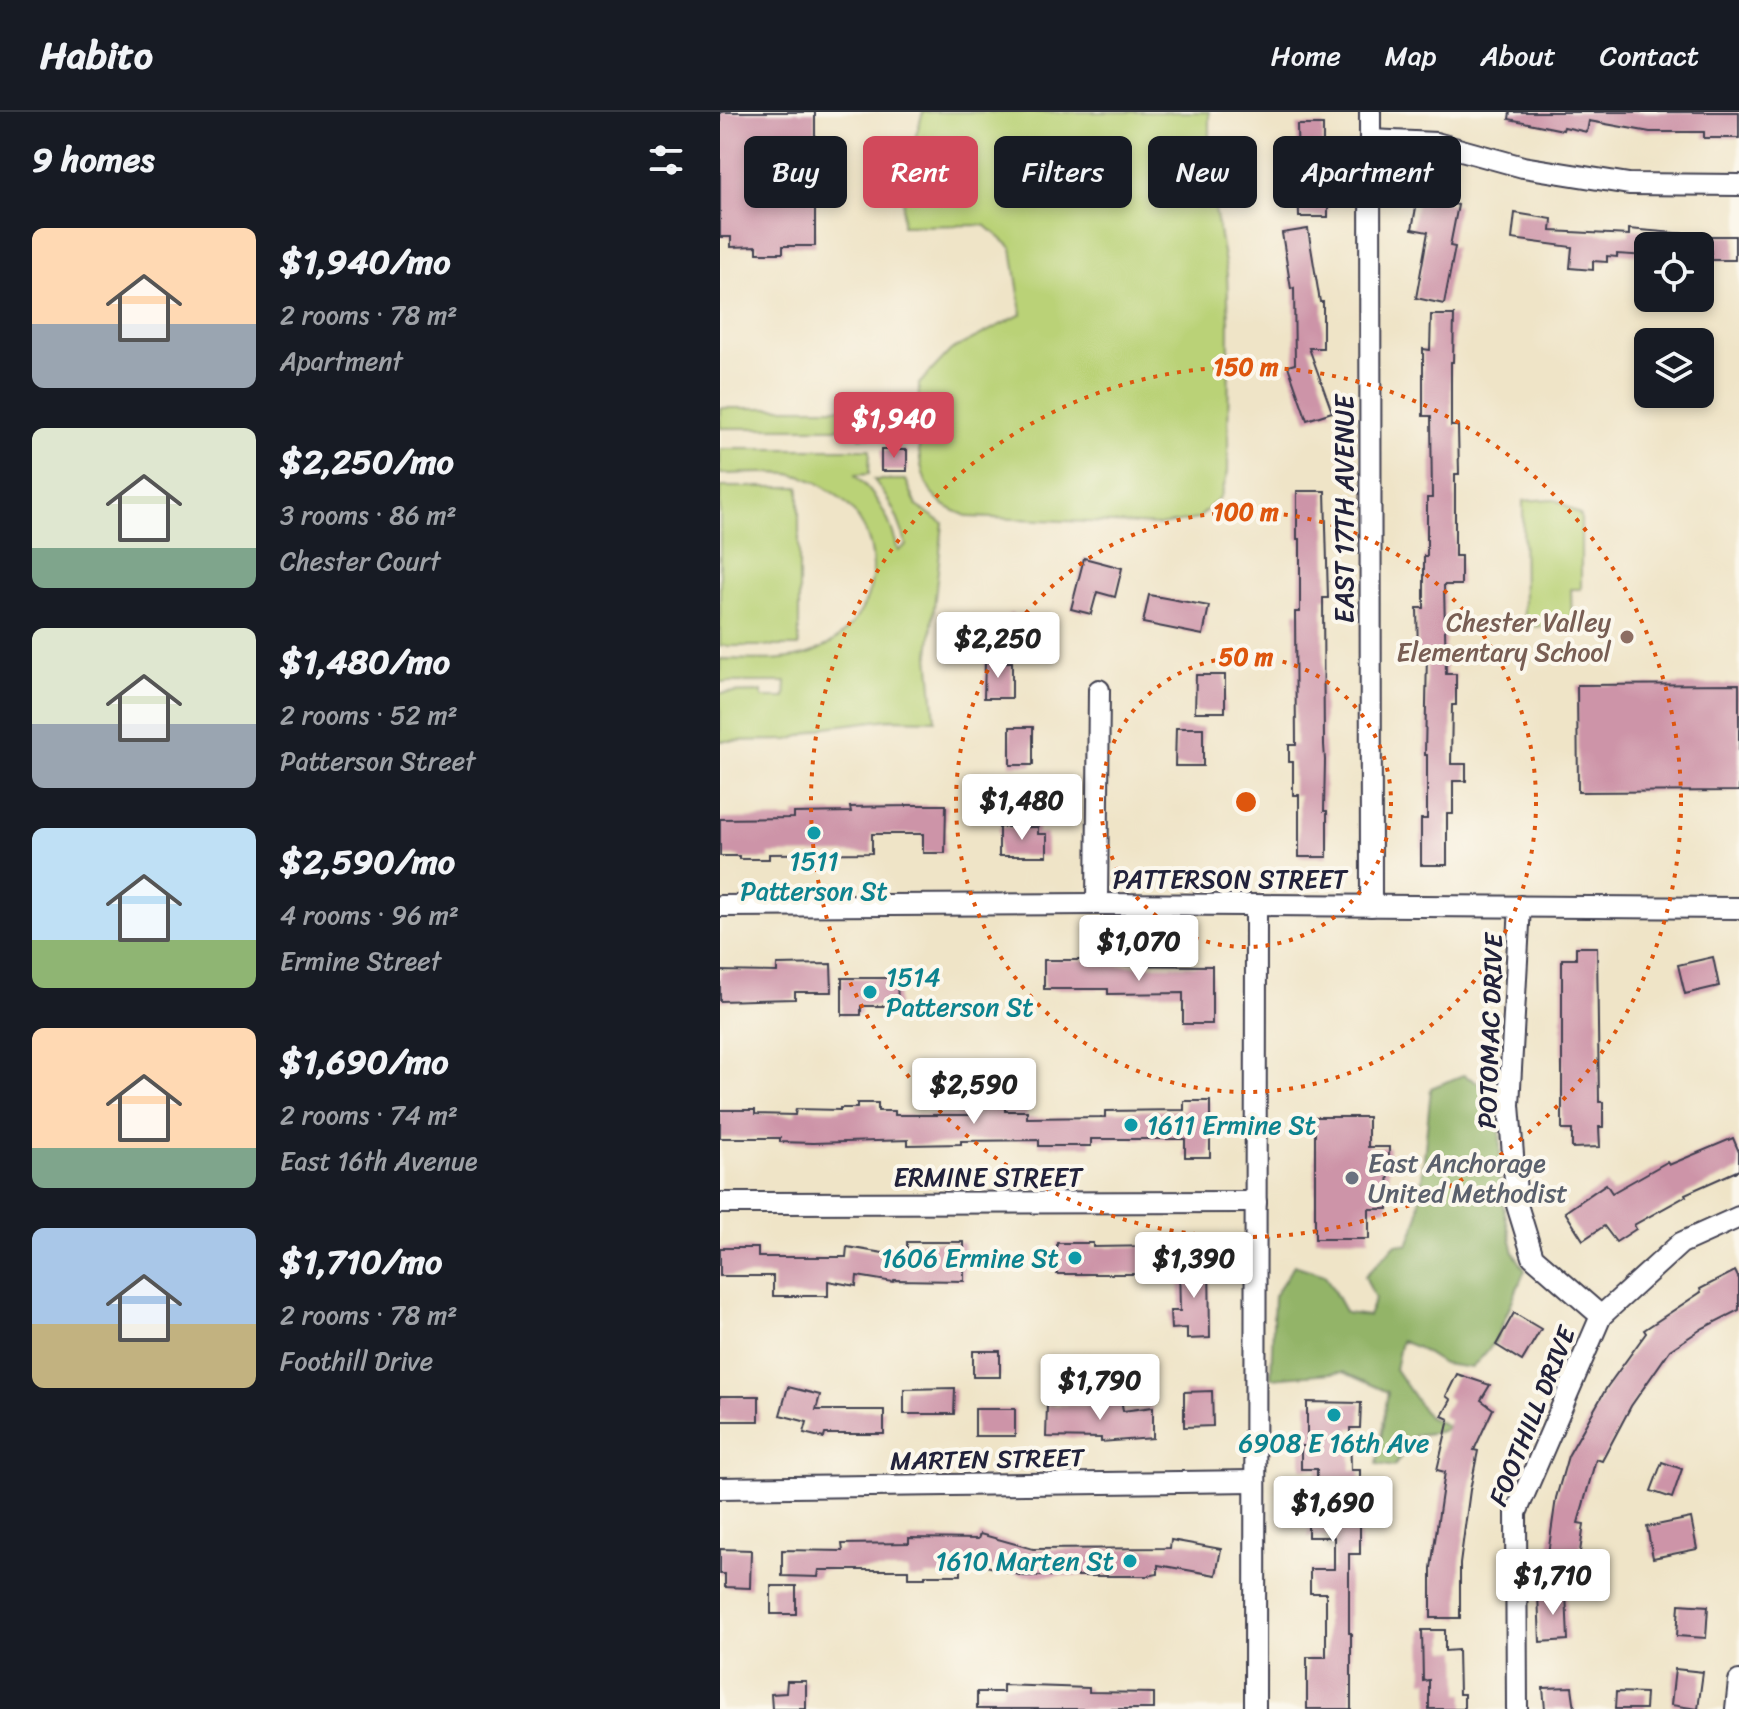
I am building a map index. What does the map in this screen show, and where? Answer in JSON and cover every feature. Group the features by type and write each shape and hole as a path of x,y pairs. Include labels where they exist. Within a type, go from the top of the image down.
{"street":[{"name":"EAST 17TH AVENUE","path":"1370,112 1370,136"},
{"path":"1461,150 1523,167 1629,184 1739,185"},
{"name":"EAST 17TH AVENUE","path":"1370,208 1371,906"},
{"path":"1097,904 1099,690"},
{"name":"PATTERSON STREET","path":"720,906 1097,904 1739,908"},
{"path":"1255,1709 1256,905"},
{"name":"POTOMAC DRIVE","path":"1520,906 1509,1105 1517,1205 1533,1257 1601,1316"},
{"name":"ERMINE STREET","path":"720,1203 1256,1202"},
{"name":"FOOTHILL DRIVE","path":"1517,1709 1516,1513 1601,1316 1681,1243 1739,1217"},
{"name":"MARTEN STREET","path":"720,1488 1255,1481"},
{"path":"1736,1709 1739,1681"}],"green space":[{"path":"923,112 1209,112 1209,136 1148,136 1148,208 1215,208 1227,274 1228,472 1221,496 1198,519 1160,525 969,517 944,505 931,492 921,464 919,447 919,384 951,350 1022,314 1012,248 985,225 902,226 903,208 978,208 978,136 916,136"},
{"path":"720,408 904,408 908,411 908,437 859,437 858,428 720,428"},
{"path":"720,449 870,449 869,474 855,475 882,510 892,529 898,551 906,545 900,527 890,503 874,480 906,480 917,506 943,523 929,655 935,720 889,719 826,727 789,740 720,741 720,693 762,692 762,698 785,698 786,682 720,682 720,659 789,658 811,653 836,640 854,621 867,599 872,576 871,551 864,528 849,506 823,487 798,476 720,474"},
{"path":"720,487 799,487 799,646 720,646"},
{"path":"1552,499 1581,516 1581,589 1571,589 1572,627 1524,626 1523,501"},
{"path":"1463,1075 1497,1092 1500,1110 1500,1192 1514,1253 1525,1270 1495,1342 1472,1368 1443,1364 1401,1341 1395,1369 1428,1417 1450,1427 1439,1432 1415,1435 1394,1467 1377,1464 1388,1392 1343,1372 1271,1378 1274,1296 1294,1265 1325,1275 1346,1313 1368,1316 1375,1299 1365,1276 1396,1244 1408,1245 1418,1218 1431,1088"}],"building":[{"path":"720,112 815,112 815,136 744,136 744,208 815,208 815,246 783,246 783,253 757,253 757,246 731,247 731,237 720,237"},
{"path":"1510,112 1739,112 1739,138 1704,138 1704,132 1650,132 1589,121 1587,132 1564,127 1563,130 1509,119"},
{"path":"1297,125 1323,125 1323,136 1297,136"},
{"path":"1299,208 1328,208 1328,217 1299,217"},
{"path":"1416,208 1457,208 1450,246 1455,247 1444,304 1416,298 1428,232 1412,229"},
{"path":"1515,213 1552,219 1551,231 1629,235 1629,229 1664,232 1634,232 1634,255 1617,254 1617,257 1607,256 1607,262 1593,261 1593,270 1570,268 1572,247 1512,239"},
{"path":"1308,229 1320,302 1323,302 1323,348 1309,348 1332,412 1307,420 1288,366 1295,364 1294,288 1291,289 1282,233"},
{"path":"1714,236 1735,236 1735,260 1714,260"},
{"path":"1431,315 1454,315 1451,426 1458,426 1455,556 1461,556 1461,585 1444,585 1446,674 1456,674 1451,764 1466,764 1466,781 1453,781 1453,814 1447,814 1447,865 1421,865 1421,819 1427,819 1427,654 1418,655 1417,608 1424,608 1427,498 1432,498 1431,416 1423,416 1423,349 1430,350"},
{"path":"881,450 907,450 907,471 881,471"},
{"path":"1297,491 1325,491 1328,598 1323,598 1324,811 1327,811 1327,857 1299,857 1299,795 1293,795 1293,762 1289,762 1289,745 1296,745 1295,612 1300,612"},
{"path":"1084,558 1122,568 1115,597 1097,592 1091,614 1071,609"},
{"path":"1149,595 1209,606 1203,635 1143,623"},
{"path":"1010,613 1049,632 1036,657 998,639"},
{"path":"985,662 1012,662 1012,698 984,698"},
{"path":"1196,675 1225,675 1225,712 1195,712"},
{"name":"Chester Valley Elementary School","path":"1739,684 1739,791 1578,792 1577,685"},
{"path":"1010,727 1033,727 1033,765 1010,765"},
{"path":"1176,728 1203,728 1203,766 1175,766"},
{"path":"946,805 945,853 923,853 923,834 872,834 872,853 769,854 769,859 720,856 720,819 794,818 794,813 851,812 850,807"},
{"path":"999,827 1038,827 1038,834 1047,834 1047,856 999,856"},
{"path":"1576,947 1597,947 1599,1102 1603,1102 1600,1147 1572,1148 1572,1130 1562,1130 1562,959 1576,959"},
{"path":"1713,957 1719,986 1685,994 1678,965"},
{"path":"1044,960 1094,960 1094,965 1212,966 1212,1024 1183,1024 1183,993 1108,994 1108,989 1044,989"},
{"path":"831,964 832,992 795,992 795,999 720,1001 720,971 777,972 777,965"},
{"name":"1514 Patterson St","path":"842,978 897,978 898,1006 861,1006 861,1015 842,1015"},
{"path":"1005,1085 1005,1111 1027,1111 1027,1118 1105,1117 1105,1111 1184,1110 1184,1101 1210,1101 1210,1157 1185,1157 1185,1139 1091,1139 1091,1146 1039,1146 1039,1140 908,1145 908,1140 813,1143 780,1142 780,1138 720,1138 720,1110 795,1115 796,1109 840,1110 857,1108 857,1103 878,1103 878,1111 895,1111 895,1115 978,1115 978,1086"},
{"name":"East Anchorage United Methodist","path":"1315,1117 1368,1117 1368,1147 1389,1147 1388,1209 1369,1209 1369,1239 1315,1239"},
{"path":"1733,1138 1739,1152 1739,1170 1685,1194 1634,1225 1636,1229 1616,1242 1604,1226 1583,1240 1565,1212 1606,1184 1612,1193 1667,1162 1669,1165"},
{"path":"907,1242 964,1242 964,1281 893,1282 857,1276 856,1286 828,1281 828,1296 773,1296 773,1276 720,1276 720,1248 758,1248 758,1257 846,1257 847,1247 907,1257"},
{"path":"1057,1243 1093,1243 1093,1247 1159,1246 1159,1274 1057,1274"},
{"path":"1209,1261 1210,1338 1187,1339 1187,1328 1171,1329 1170,1311 1180,1311 1179,1262"},
{"path":"1735,1271 1739,1279 1739,1310 1703,1328 1670,1350 1631,1406 1602,1461 1596,1459 1578,1523 1584,1524 1578,1566 1547,1561 1556,1498 1568,1456 1607,1387 1646,1333 1644,1330 1701,1292 1700,1289"},
{"path":"1514,1313 1541,1329 1522,1361 1496,1345"},
{"path":"973,1351 1000,1351 1000,1377 973,1377"},
{"path":"1457,1374 1490,1385 1481,1400 1493,1409 1474,1450 1478,1451 1460,1564 1460,1618 1431,1618 1431,1568 1445,1472 1437,1470 1449,1419 1442,1416 1451,1400 1446,1396"},
{"path":"788,1387 820,1395 816,1410 884,1410 884,1434 825,1434 824,1438 804,1433 807,1422 780,1415"},
{"path":"955,1388 954,1414 904,1414 904,1389"},
{"path":"1212,1391 1213,1426 1184,1427 1184,1392"},
{"path":"720,1396 759,1396 759,1421 720,1421"},
{"path":"1100,1398 1121,1398 1123,1411 1153,1407 1153,1438 1101,1442 1101,1438 1046,1437 1047,1405 1100,1406"},
{"path":"1307,1402 1361,1403 1360,1428 1350,1428 1351,1470 1360,1470 1360,1554 1349,1554 1351,1709 1307,1709 1307,1657 1326,1657 1326,1593 1310,1593 1310,1569 1334,1569 1334,1537 1308,1537 1308,1512 1317,1512 1317,1469 1301,1469 1301,1446 1307,1446"},
{"path":"975,1409 1015,1409 1015,1436 975,1436"},
{"path":"1662,1462 1682,1469 1672,1498 1651,1491"},
{"path":"1691,1518 1697,1549 1653,1558 1647,1527"},
{"path":"980,1534 1033,1549 1170,1548 1171,1540 1221,1549 1216,1575 1158,1565 1158,1574 1147,1576 1023,1576 961,1559 961,1575 908,1578 908,1570 819,1570 818,1577 782,1576 782,1550 843,1551 842,1544 909,1543 909,1538 978,1539"},
{"path":"720,1549 751,1550 750,1588 725,1587 725,1574 720,1574"},
{"path":"771,1586 796,1586 796,1614 771,1614"},
{"path":"1566,1592 1568,1640 1540,1642 1538,1593"},
{"path":"1679,1604 1708,1606 1706,1638 1677,1636"},
{"path":"1422,1630 1445,1630 1445,1651 1458,1650 1459,1694 1464,1694 1464,1709 1429,1709 1429,1680 1423,1681"},
{"path":"1675,1669 1703,1672 1698,1709 1671,1705"},
{"path":"787,1681 806,1681 806,1709 772,1709 771,1694 786,1693"},
{"path":"1003,1685 1089,1688 1089,1692 1154,1693 1154,1709 977,1709 977,1692 1003,1692"},
{"path":"1572,1687 1575,1709 1545,1709 1543,1688"},
{"path":"1616,1692 1646,1693 1645,1709 1615,1709"}],"place":[{"name":"Chester Valley Elementary School","path":"1627,637"},
{"name":"1511 Patterson St","path":"814,833"},
{"name":"1514 Patterson St","path":"870,992"},
{"name":"1611 Ermine St","path":"1131,1125"},
{"name":"East Anchorage United Methodist","path":"1352,1178"},
{"name":"1606 Ermine St","path":"1075,1258"},
{"name":"6908 E 16th Ave","path":"1334,1415"},
{"name":"1610 Marten St","path":"1130,1561"}]}
